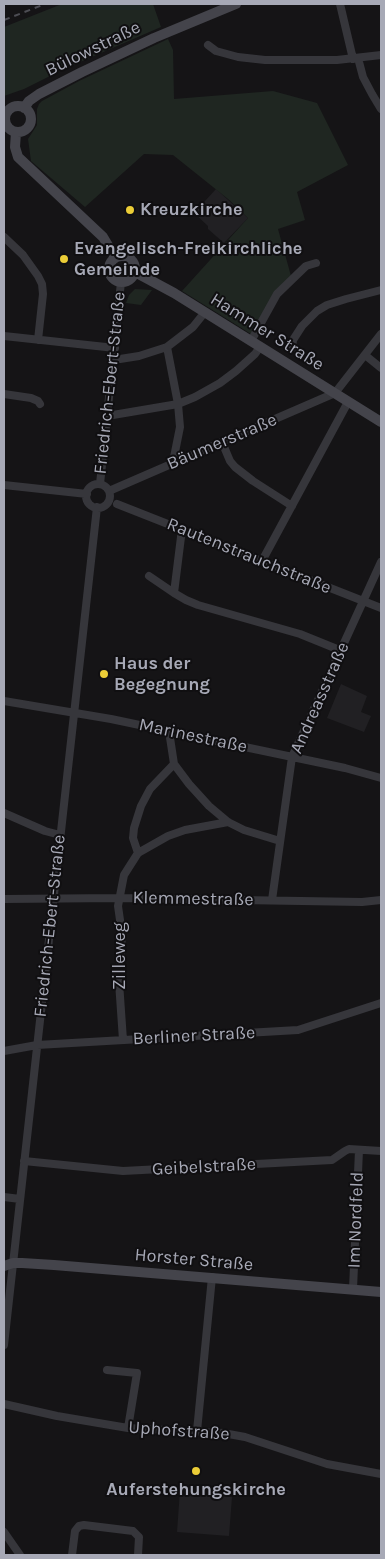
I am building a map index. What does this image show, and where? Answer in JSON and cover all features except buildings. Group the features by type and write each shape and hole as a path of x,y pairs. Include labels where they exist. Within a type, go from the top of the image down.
{"main road":[{"name":"Bülowstraße","path":"24,108 29,100 78,74 154,38 236,4"},
{"path":"14,107 24,108 30,115 30,125 23,131 16,132 10,130 6,124 5,113 14,107"},
{"path":"16,132 15,147 18,157 103,237 115,257"},
{"path":"122,256 131,260 135,272 130,280 121,282 114,280 109,274 108,266 115,257 122,256"},
{"name":"Hammer Straße","path":"135,272 168,289 255,347 381,422"},
{"name":"Horster Straße","path":"8,1264 54,1265 381,1292"}],"street":[{"path":"340,4 363,77 381,109"},
{"path":"208,45 216,51 238,57 256,59 314,61 356,59 381,55"},
{"path":"4,237 23,255 42,284 43,294 38,340"},
{"path":"107,416 178,404 220,383 255,347 278,294 306,266 316,263"},
{"name":"Friedrich-Ebert-Straße","path":"100,484 121,282"},
{"path":"292,348 293,340 302,326 317,311 327,305 381,290"},
{"path":"114,359 140,356 167,347 193,327 205,312"},
{"path":"335,393 381,334"},
{"path":"4,336 115,348"},
{"path":"167,347 178,404 180,427 174,462"},
{"path":"365,354 381,368"},
{"name":"Bäumerstraße","path":"109,491 335,393"},
{"path":"4,394 30,398 38,401 40,404"},
{"path":"262,561 348,402"},
{"path":"222,442 230,461 235,467 292,506"},
{"path":"100,484 109,491 110,498 107,504 97,508 89,503 87,494 90,488 100,484"},
{"path":"4,485 87,494"},
{"name":"Rautenstrauchstraße","path":"118,504 381,608"},
{"name":"Friedrich-Ebert-Straße","path":"4,1345 8,1264 20,1199 97,508"},
{"path":"174,593 182,529"},
{"name":"Andreasstraße","path":"272,900 292,758 381,562"},
{"path":"149,576 174,593 198,605 300,634 342,651"},
{"name":"Marinestraße","path":"4,700 169,731 345,768 381,778"},
{"path":"169,731 174,764 209,806 228,822 244,830 280,841"},
{"path":"138,853 133,838 140,806 150,789 174,764"},
{"path":"4,813 45,831 60,834"},
{"name":"Zilleweg","path":"124,1040 119,989 122,934 118,898 124,875 138,853 168,836 185,830 228,822"},
{"name":"Klemmestraße","path":"4,898 362,902 381,900"},
{"name":"Berliner Straße","path":"4,1051 37,1045 298,1030 381,1003"},
{"name":"Geibelstraße","path":"24,1161 123,1171 332,1160 349,1149 381,1152"},
{"name":"Im Nordfeld","path":"353,1289 359,1150"},
{"path":"4,1197 20,1199"},
{"path":"197,1431 212,1277"},
{"path":"107,1370 136,1373 128,1428"},
{"name":"Uphofstraße","path":"4,1404 50,1415 128,1428 197,1431 245,1437 327,1464 381,1474"},
{"path":"72,1555 75,1531 84,1525 133,1531 139,1537 138,1555"},
{"path":"4,1532 20,1555"}],"shaded area":[{"path":"62,4 153,4 161,27 64,69 24,89 4,96 4,27"},
{"path":"168,39 173,50 174,99 273,91 317,103 348,165 297,192 305,220 278,229 291,276 268,304 251,334 182,291 248,218 228,199 173,155 144,154 85,207 31,161 28,139 37,125 37,109 42,101 79,81"},
{"path":"216,189 248,218 224,243 194,213"},
{"path":"135,289 152,290 141,305 126,303 129,295"},
{"path":"341,684 367,696 361,712 371,716 364,732 327,718"},
{"path":"180,1490 232,1497 229,1536 177,1532"}],"railway":[{"path":"4,20 45,4"}],"place":[{"name":"Kreuzkirche","path":"130,210"},
{"name":"Evangelisch-Freikirchliche Gemeinde","path":"64,259"},
{"name":"Haus der Begegnung","path":"104,674"},
{"name":"Auferstehungskirche","path":"196,1471"}]}
